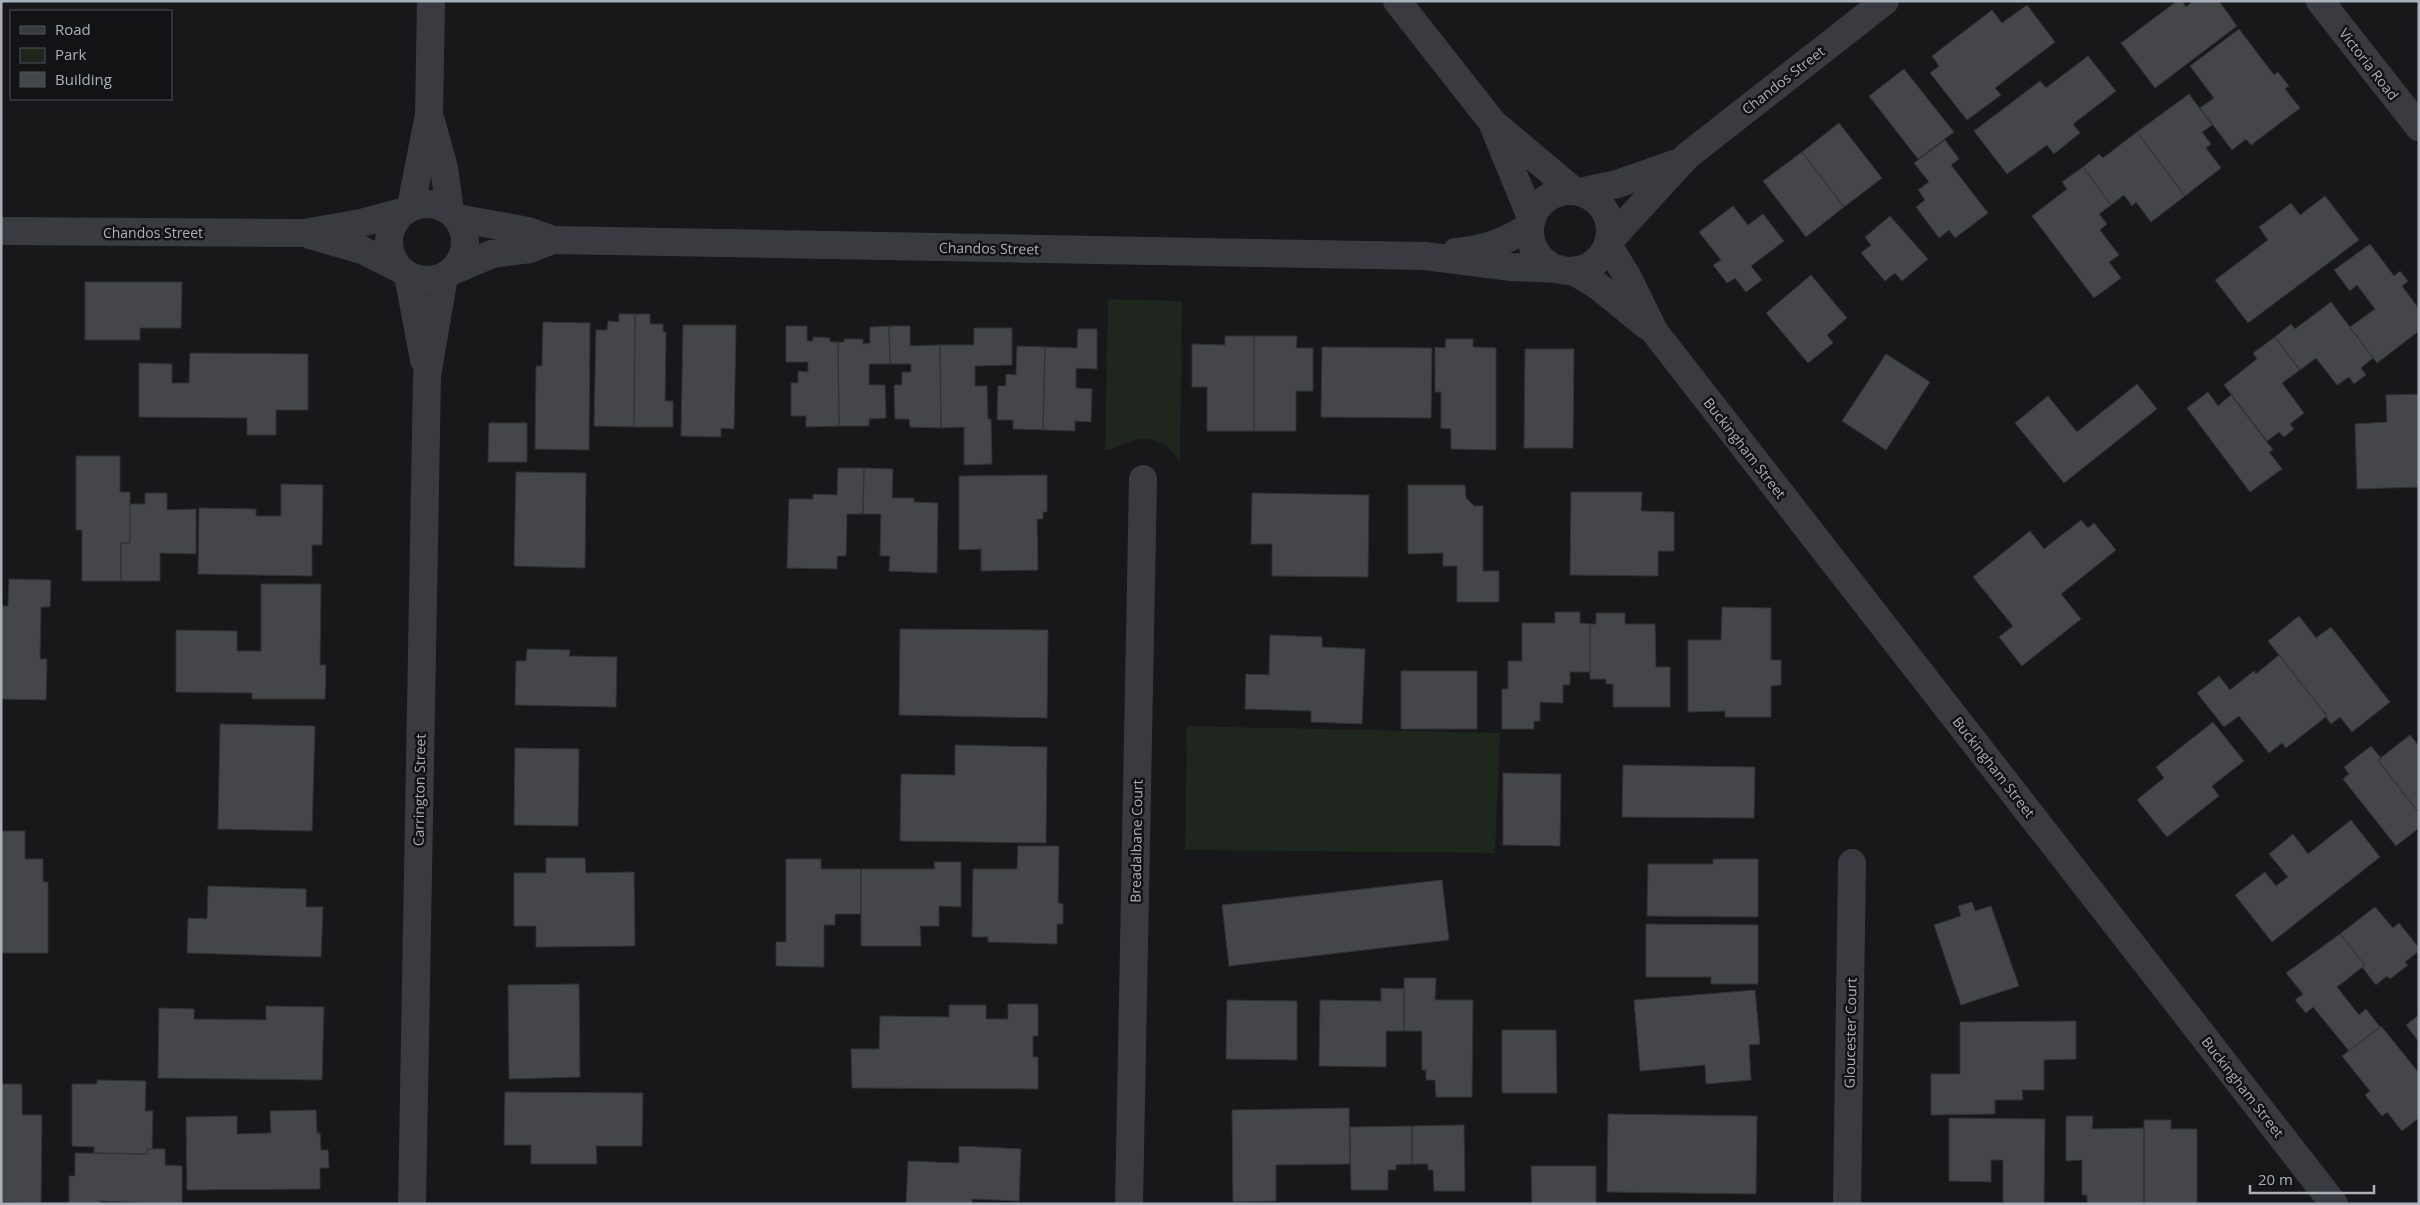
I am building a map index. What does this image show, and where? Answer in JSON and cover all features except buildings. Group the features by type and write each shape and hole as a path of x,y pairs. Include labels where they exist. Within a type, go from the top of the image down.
{"street":[{"path":"427,376 403,272 392,258 388,246 389,234 394,221 407,209 429,114 431,1"},
{"path":"1398,1 1493,123 1577,192 1594,199 1605,210 1609,220 1608,243 1594,263 1566,270 1548,265 1533,248 1530,237 1531,223 1539,206 1552,195 1563,191 1577,192"},
{"name":"Chandos Street","path":"1608,243 1683,161 1885,1"},
{"name":"Victoria Road","path":"2320,1 2419,127"},
{"path":"427,376 448,273 462,256 465,239 454,214 429,114"},
{"path":"1493,123 1531,223"},
{"name":"Chandos Street","path":"1577,192 1649,175 1683,161"},
{"path":"304,233 361,223 421,203 431,204 454,214 553,240"},
{"name":"Chandos Street","path":"1425,256 1477,250 1506,241 1531,223"},
{"name":"Chandos Street","path":"1,230 304,233"},
{"path":"304,233 362,250 420,280 432,280 492,254 530,249 553,240"},
{"name":"Chandos Street","path":"553,240 1425,256 1511,267 1566,270"},
{"name":"Buckingham Street","path":"1608,243 1654,331 2334,1204"},
{"name":"Buckingham Street","path":"1566,270 1598,286 1654,331"},
{"name":"Carrington Street","path":"412,1204 427,376"},
{"name":"Breadalbane Court","path":"1129,1204 1144,479"},
{"name":"Gloucester Court","path":"1847,1204 1852,863"}],"green space":[{"path":"1108,299 1182,301 1180,464 1171,450 1165,445 1152,440 1136,440 1105,450"},
{"path":"1187,726 1500,733 1495,853 1185,850"}]}
